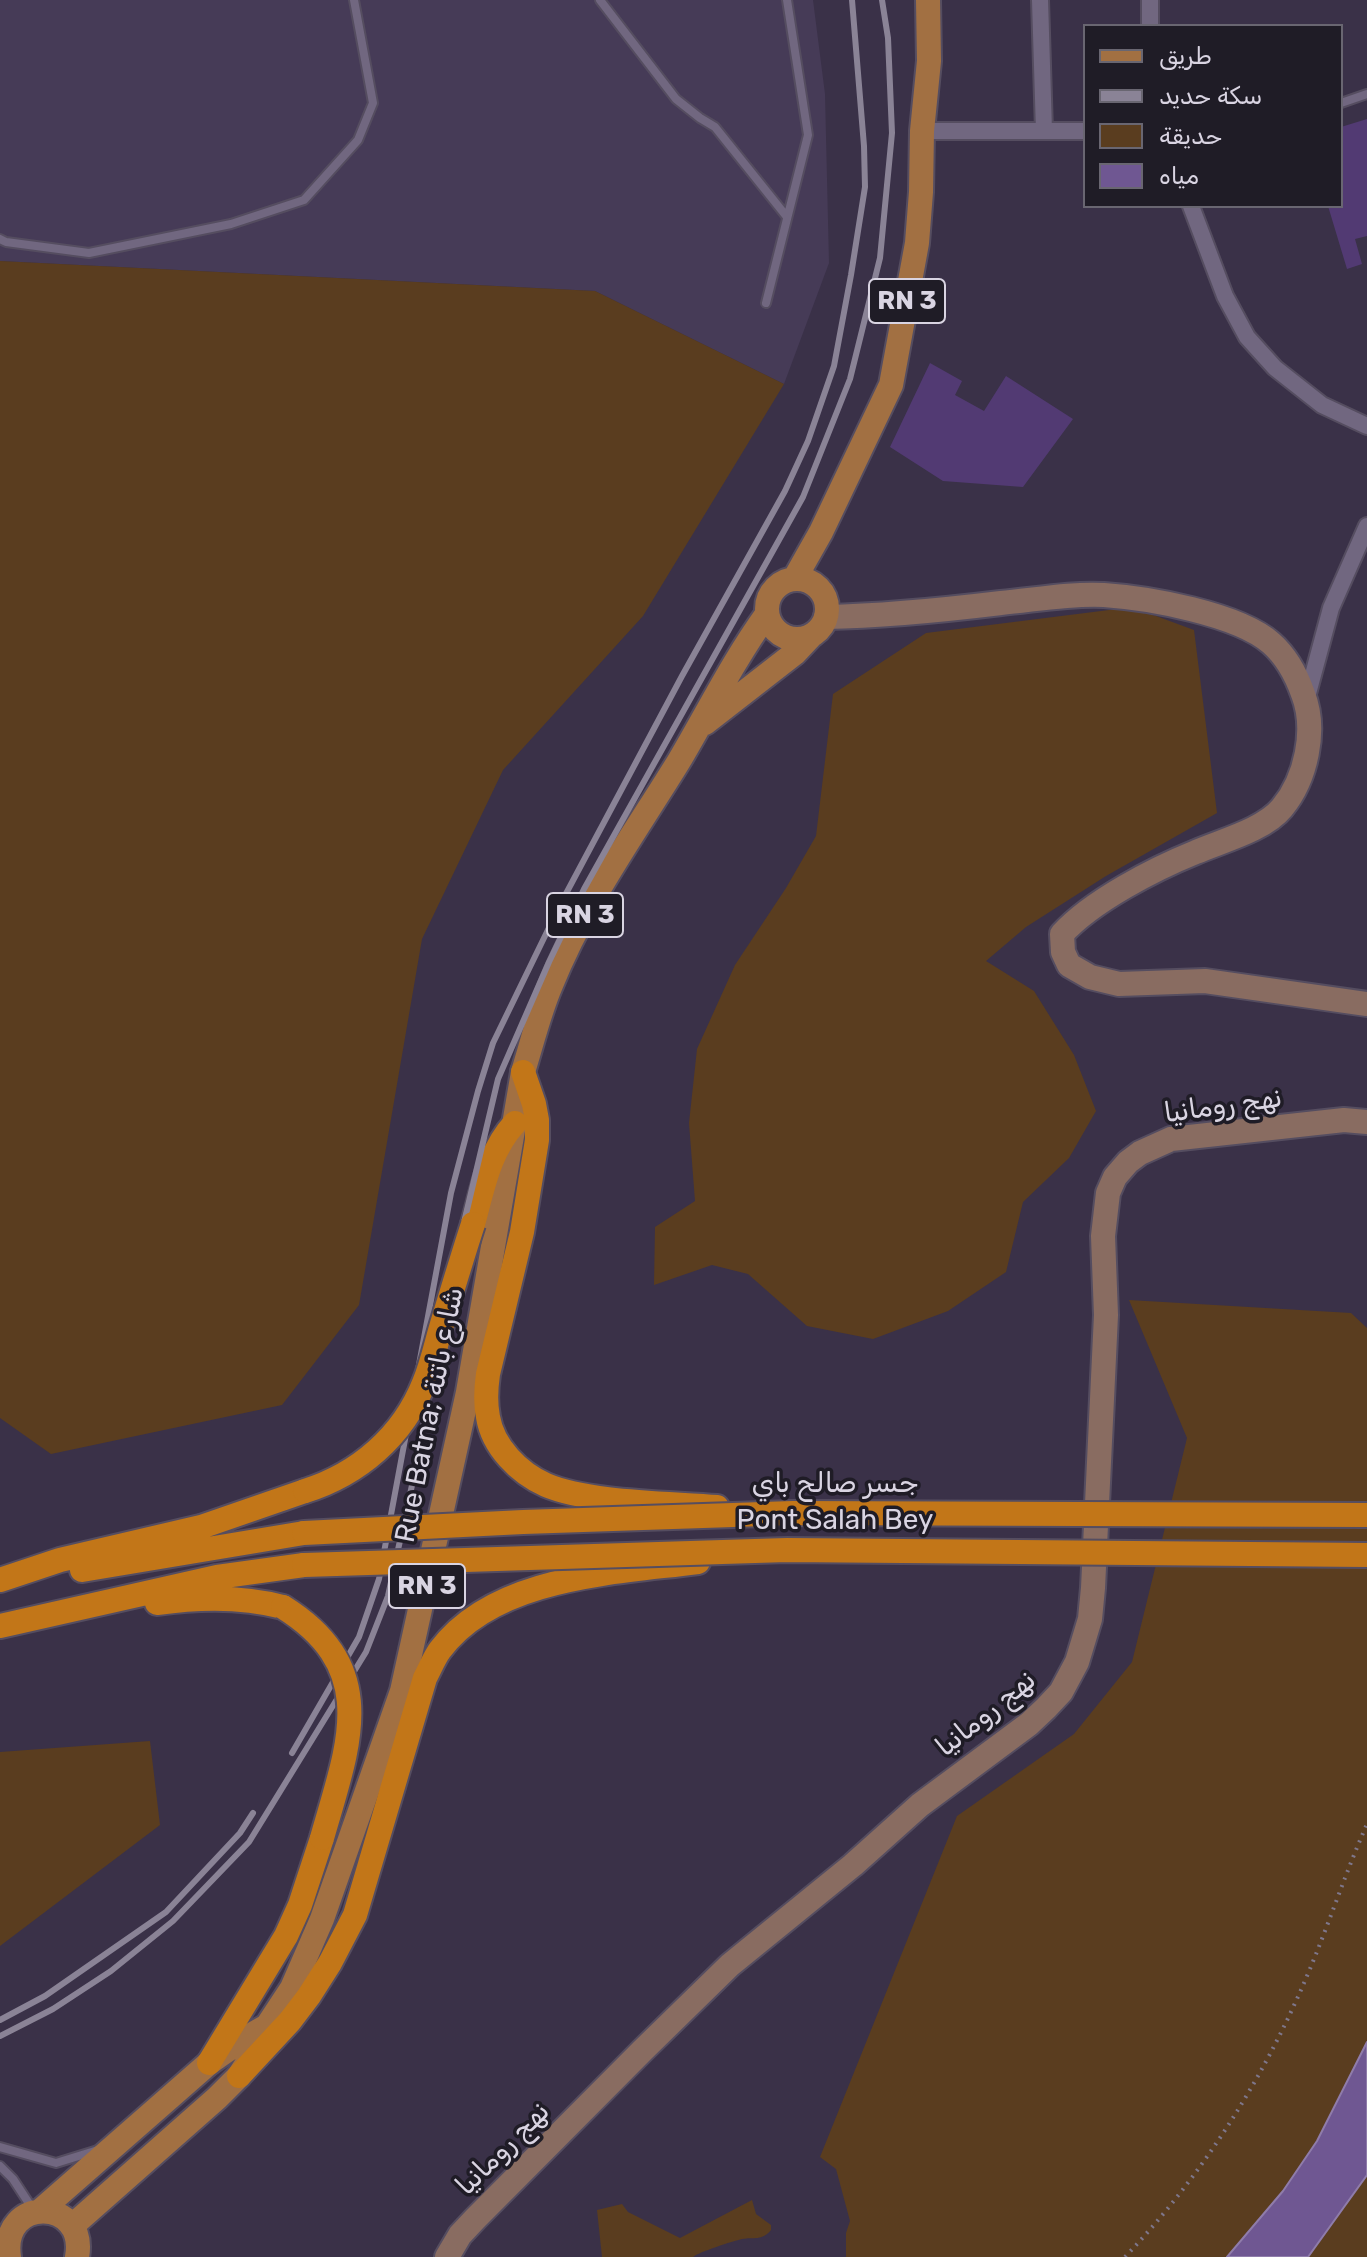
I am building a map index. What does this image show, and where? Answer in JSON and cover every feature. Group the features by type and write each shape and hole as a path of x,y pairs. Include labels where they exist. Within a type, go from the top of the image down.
{"highway":[{"path":"523,1072 535,1112 537,1140 522,1232 493,1346 486,1394 493,1433 513,1462 548,1486 614,1499 793,1513"},
{"path":"0,1581 60,1560 201,1527 328,1484 367,1459 388,1440 407,1416 425,1381 491,1160 504,1134 515,1123"},
{"name":"جسر صالح باي","path":"0,1581 304,1533 523,1522 793,1513 1367,1515"},
{"name":"Pont Salah Bey","path":"0,1626 217,1577 304,1565 787,1550 1367,1555"},
{"name":"RN 3","path":"239,2076 290,2021 330,1963 355,1915 425,1678 439,1651 464,1625 487,1609 565,1580 787,1550"},
{"name":"RN 3","path":"0,1626 169,1602 258,1600 283,1607 306,1622 327,1644 344,1676 350,1698 351,1722 347,1749 300,1905 286,1936 209,2063"}],"main road":[{"name":"RN 3","path":"795,578 821,532 891,385 917,243 929,61 928,0"},
{"path":"795,578 811,582 823,593 826,601 818,626 792,639 775,630 767,614 773,590 795,578"},
{"name":"RN 3","path":"515,1123 523,1072 551,984 577,930 628,840 700,727 732,666 767,614"},
{"name":"RN 3","path":"700,727 795,653 818,626"},
{"name":"Rue Batna; شارع باتنة","path":"78,2246 239,2076 292,1988 322,1919 402,1691 468,1392 515,1123"},
{"name":"Rue Batna; شارع باتنة","path":"34,2212 209,2063 267,2026"},
{"name":"RN 3","path":"0,2223 34,2212"},
{"path":"9,2257 7,2243 10,2232 17,2221 34,2212 52,2212 63,2218 78,2246"}],"street":[{"path":"1040,0 1044,131"},
{"path":"1150,0 1150,24"},
{"path":"922,131 1083,131"},
{"path":"1192,208 1225,296 1247,337 1275,368 1322,405 1367,426"},
{"path":"1367,526 1331,608 1306,701 1308,748 1299,780 1281,810 1260,825 1186,856 1096,905 1062,934 1063,952 1069,965 1090,977 1119,984 1205,981 1367,1004"},
{"path":"818,626 892,615 1101,595 1157,602 1238,624 1271,643 1295,671 1306,701"},
{"name":"نهج رومانيا","path":"447,2257 460,2235 475,2219 730,1965 853,1865 920,1805 1029,1724 1061,1692 1077,1662 1090,1619 1106,1315 1103,1236 1108,1193 1115,1177 1140,1153 1171,1139 1344,1120 1367,1122"}],"lane":[{"path":"0,239 89,253 231,224 304,200 358,140 373,103 354,0"},
{"path":"600,0 676,99 715,127 787,217"},
{"path":"766,303 808,135 787,0"},
{"path":"1343,102 1367,94"},
{"path":"0,2147 56,2163 118,2143"},
{"path":"0,2166 13,2179 34,2212"}],"path":[{"path":"1125,2257 1210,2152 1252,2084 1304,1984 1367,1824"}],"shaded area":[{"path":"0,0 813,0 825,94 829,263 784,384 595,291 0,261"}],"green space":[{"path":"0,261 595,291 784,384 643,616 503,770 422,939 359,1305 282,1405 51,1454 0,1418"},
{"path":"1125,608 1194,630 1217,813 1106,876 1026,927 986,961 1034,991 1074,1055 1096,1111 1069,1158 1023,1202 1006,1272 948,1311 873,1339 807,1326 748,1274 712,1265 654,1285 655,1227 695,1201 689,1123 697,1049 735,965 816,836 833,694 926,633"},
{"path":"1129,1300 1351,1313 1367,1328 1367,2257 846,2257 846,2233 850,2221 836,2169 820,2157 957,1816 1074,1734 1132,1662 1187,1438"},
{"path":"150,1741 160,1825 0,1946 0,1752"},
{"path":"752,2200 756,2214 771,2225 771,2230 761,2237 738,2240 693,2257 602,2257 597,2210 622,2204 628,2212 680,2238"}],"water":[{"path":"1367,2042 1367,2175 1308,2257 1227,2257 1283,2191 1317,2141"}],"building":[{"path":"1367,119 1367,236 1355,239 1362,264 1347,269 1329,208 1343,208 1343,126"},
{"path":"930,363 962,381 955,395 984,411 1006,376 1073,419 1023,487 943,481 890,447"}],"railway":[{"path":"292,1753 359,1637 379,1579 451,1193 493,1043 561,903 785,491 808,441 834,366 865,187 852,0"},
{"path":"0,2036 53,2009 111,1971 173,1921 249,1842 366,1652 388,1596 449,1286 498,1079 584,889 803,497 850,379 880,258 892,133 888,38 882,0"},
{"path":"0,2020 45,1996 166,1912 240,1833 253,1813"}]}
